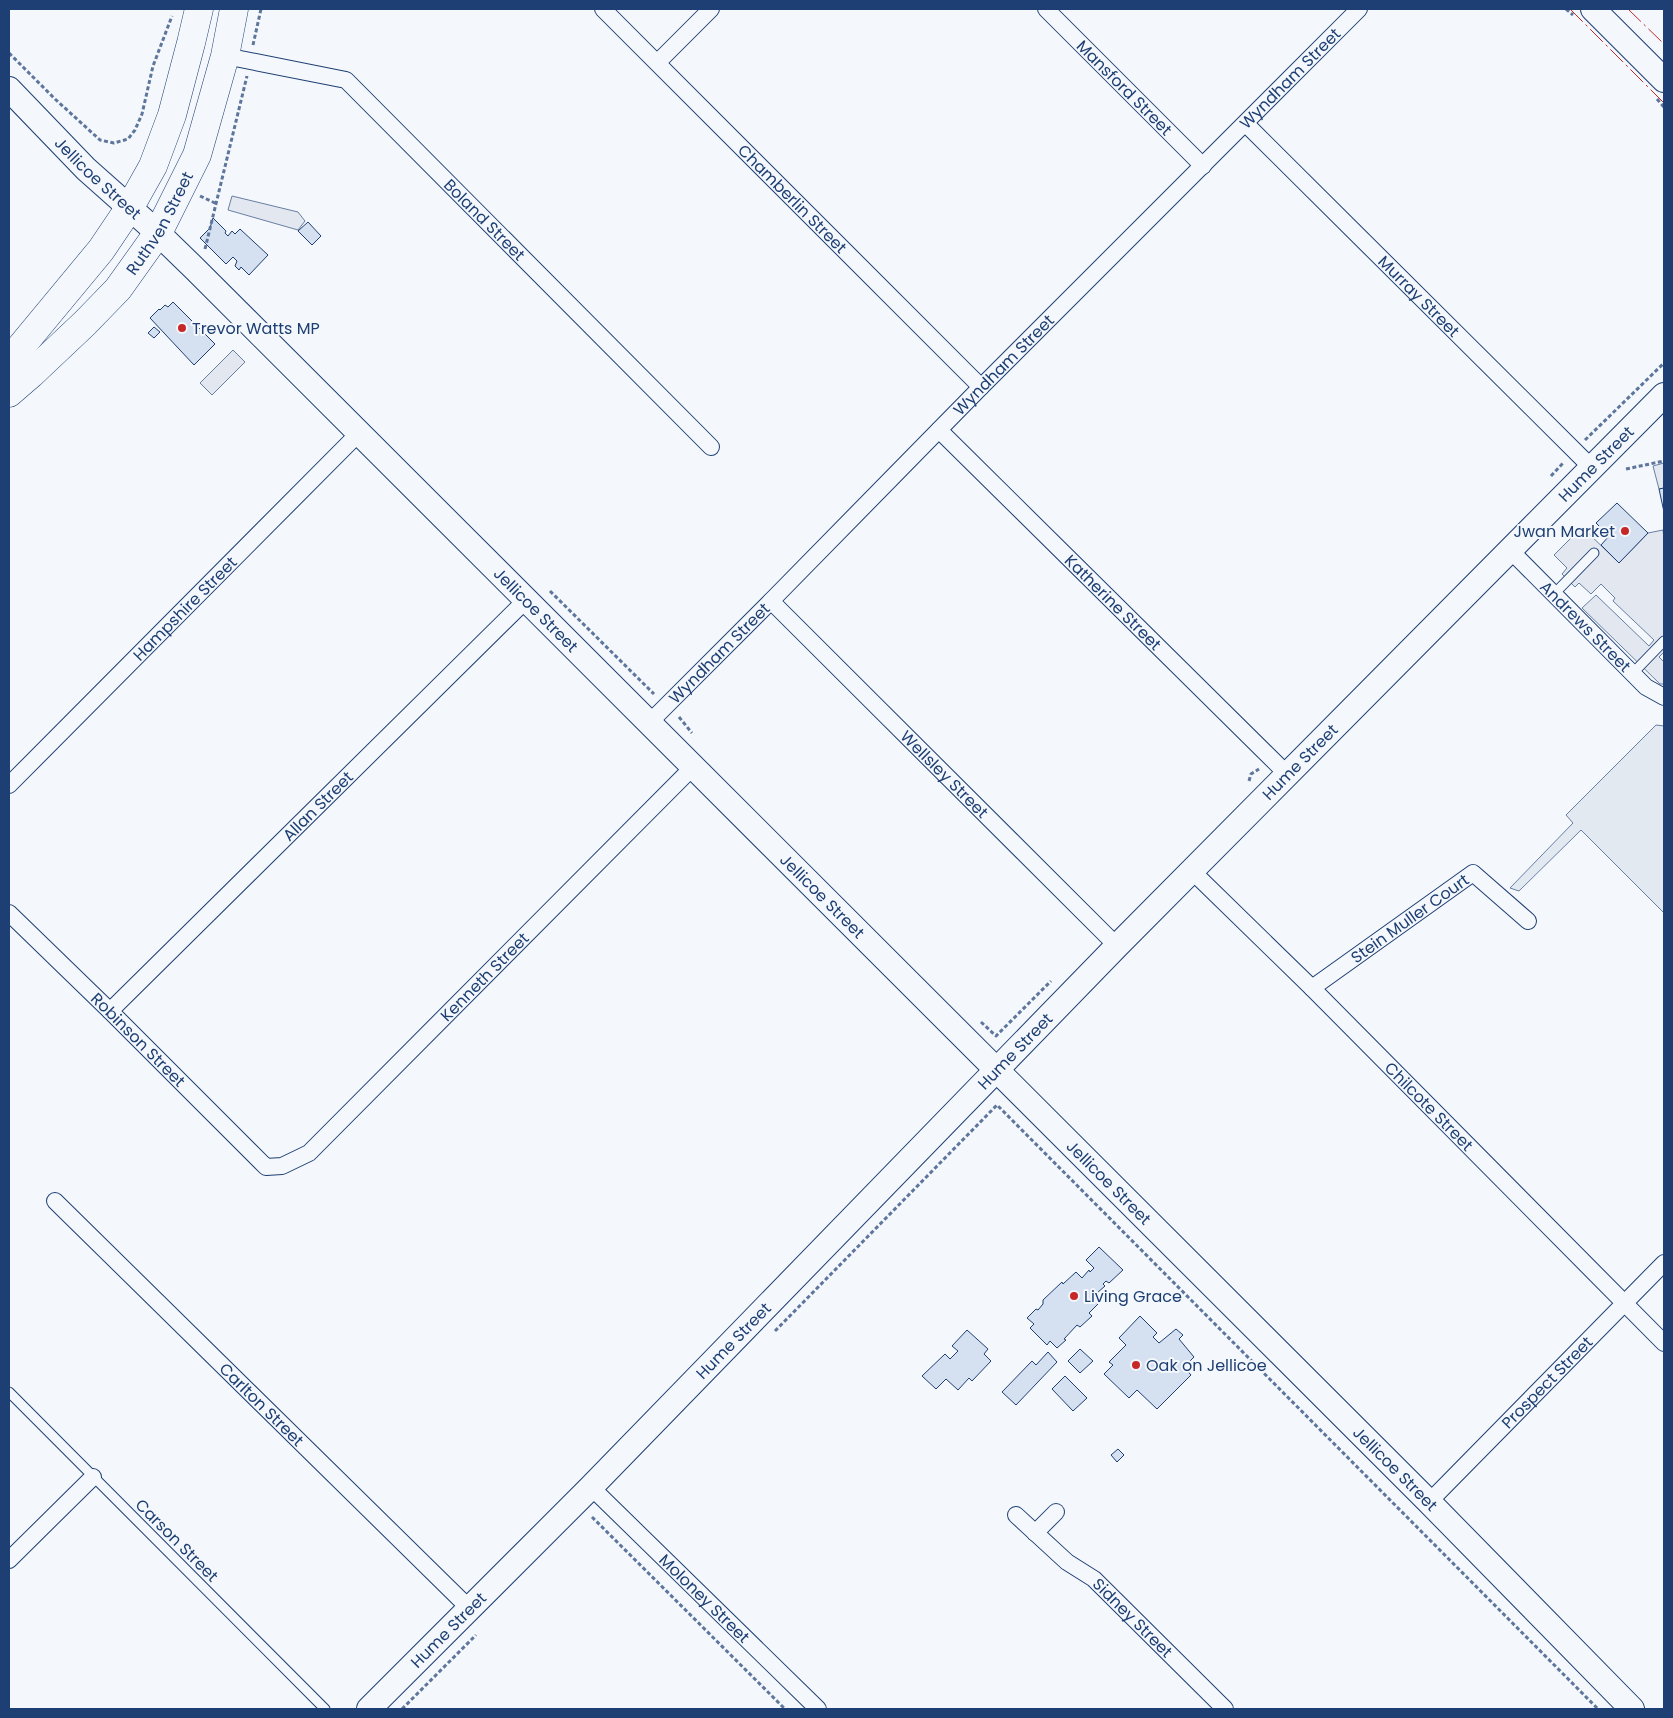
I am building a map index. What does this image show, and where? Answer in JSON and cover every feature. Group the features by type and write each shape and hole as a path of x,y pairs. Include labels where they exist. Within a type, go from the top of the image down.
{"highway":[{"name":"Ruthven Street","path":"9,361 102,250 130,207 153,166 172,115 199,9"},
{"name":"Ruthven Street","path":"9,393 85,323 118,289 158,233 197,155 237,59 234,9"}],"street":[{"name":"Chamberlin Street","path":"603,9 981,387"},
{"path":"658,62 710,9"},
{"name":"Mansford Street","path":"1046,9 1203,166"},
{"name":"Wyndham Street","path":"649,723 981,387 1360,9"},
{"path":"1593,9 1664,80"},
{"name":"Boland Street","path":"237,59 346,80 711,447"},
{"name":"Jellicoe Street","path":"9,89 86,169 158,233 359,433 1428,1502 1632,1709"},
{"name":"Murray Street","path":"1246,124 1592,468"},
{"name":"Hume Street","path":"369,1709 591,1487 1117,946 1664,395"},
{"name":"Katherine Street","path":"939,430 1287,774"},
{"name":"Hampshire Street","path":"9,785 359,433"},
{"name":"Andrews Street","path":"1511,551 1646,687 1664,698"},
{"name":"Allan Street","path":"110,1011 526,600"},
{"name":"Wellsley Street","path":"771,601 1117,946"},
{"name":"Kenneth Street","path":"266,1167 282,1166 309,1153 693,767"},
{"name":"Chilcote Street","path":"1192,871 1312,988 1664,1343"},
{"name":"Stein Muller Court","path":"1312,988 1473,874 1528,921"},
{"name":"Robinson Street","path":"9,913 266,1167"},
{"name":"Carlton Street","path":"55,1201 469,1608"},
{"name":"Prospect Street","path":"1428,1502 1664,1263"},
{"path":"9,1560 93,1477"},
{"name":"Moloney Street","path":"591,1487 809,1706"},
{"path":"1035,1533 1056,1512"},
{"name":"Sidney Street","path":"1016,1515 1066,1562 1094,1579 1225,1709"}],"lane":[{"path":"1554,594 1594,553"},
{"path":"1633,673 1664,641"},
{"name":"Carson Street","path":"9,1392 325,1709"}],"path":[{"path":"9,53 100,140 114,143 128,139 135,130 142,114 153,66 174,9"},
{"path":"204,248 215,203 237,59 261,9"},
{"path":"200,196 215,203"},
{"path":"1626,469 1664,460"},
{"path":"997,1106 1598,1709"},
{"path":"592,1517 785,1709"}],"shaded area":[{"path":"232,196 298,212 305,221 298,230 228,210"},
{"path":"233,350 245,362 212,395 200,383"},
{"path":"1664,463 1664,488 1659,489 1653,466"},
{"path":"1582,527 1619,563 1648,533 1663,530 1664,652 1659,657 1664,662 1664,684 1660,684 1582,608 1596,595 1649,646 1654,640 1613,601 1615,598 1601,584 1591,594 1579,583 1575,587 1562,574 1567,568 1554,555"},
{"path":"1656,725 1664,726 1664,913 1581,830 1519,891 1510,888 1573,823 1566,815"}],"building":[{"path":"213,218 226,231 225,233 228,236 232,231 235,234 240,229 268,255 249,275 241,267 239,270 235,266 237,261 233,257 226,264 200,238 210,228"},
{"path":"308,222 321,236 312,245 298,231"},
{"path":"173,302 215,344 194,365 150,318 159,309 165,305 168,307"},
{"path":"154,327 160,332 154,338 148,333"},
{"path":"1664,488 1664,512 1659,489"},
{"name":"Jwan Market","path":"1617,503 1648,533 1619,563 1601,545 1609,536 1596,523"},
{"name":"Living Grace","path":"1099,1247 1123,1270 1109,1283 1106,1281 1103,1284 1105,1286 1097,1293 1103,1299 1089,1313 1092,1316 1080,1327 1077,1325 1064,1339 1066,1340 1057,1348 1050,1341 1047,1345 1030,1328 1034,1324 1027,1318 1036,1309 1038,1310 1043,1304 1043,1300 1062,1282 1063,1284 1076,1272 1082,1278 1089,1270 1090,1272 1094,1268 1086,1260"},
{"path":"1140,1316 1157,1333 1153,1337 1159,1343 1176,1329 1183,1335 1179,1339 1194,1357 1184,1367 1191,1375 1157,1409 1137,1390 1129,1398 1104,1374 1113,1365 1109,1362 1126,1345 1119,1338"},
{"path":"967,1330 988,1349 984,1354 991,1361 972,1381 969,1378 958,1390 946,1379 936,1389 922,1376 945,1354 950,1359 958,1351 952,1346"},
{"path":"1080,1349 1093,1361 1080,1373 1068,1361"},
{"path":"1048,1352 1057,1362 1016,1405 1002,1392 1032,1361 1036,1365"},
{"path":"1065,1376 1087,1398 1073,1411 1052,1389"},
{"path":"1118,1449 1124,1455 1117,1462 1111,1455"}],"power":[{"path":"1570,9 1664,103"},
{"path":"1628,9 1664,44"}],"place":[{"name":"Trevor Watts MP","path":"182,328"},
{"name":"Jwan Market","path":"1625,531"},
{"name":"Living Grace","path":"1074,1296"},
{"name":"Oak on Jellicoe","path":"1136,1365"}]}
